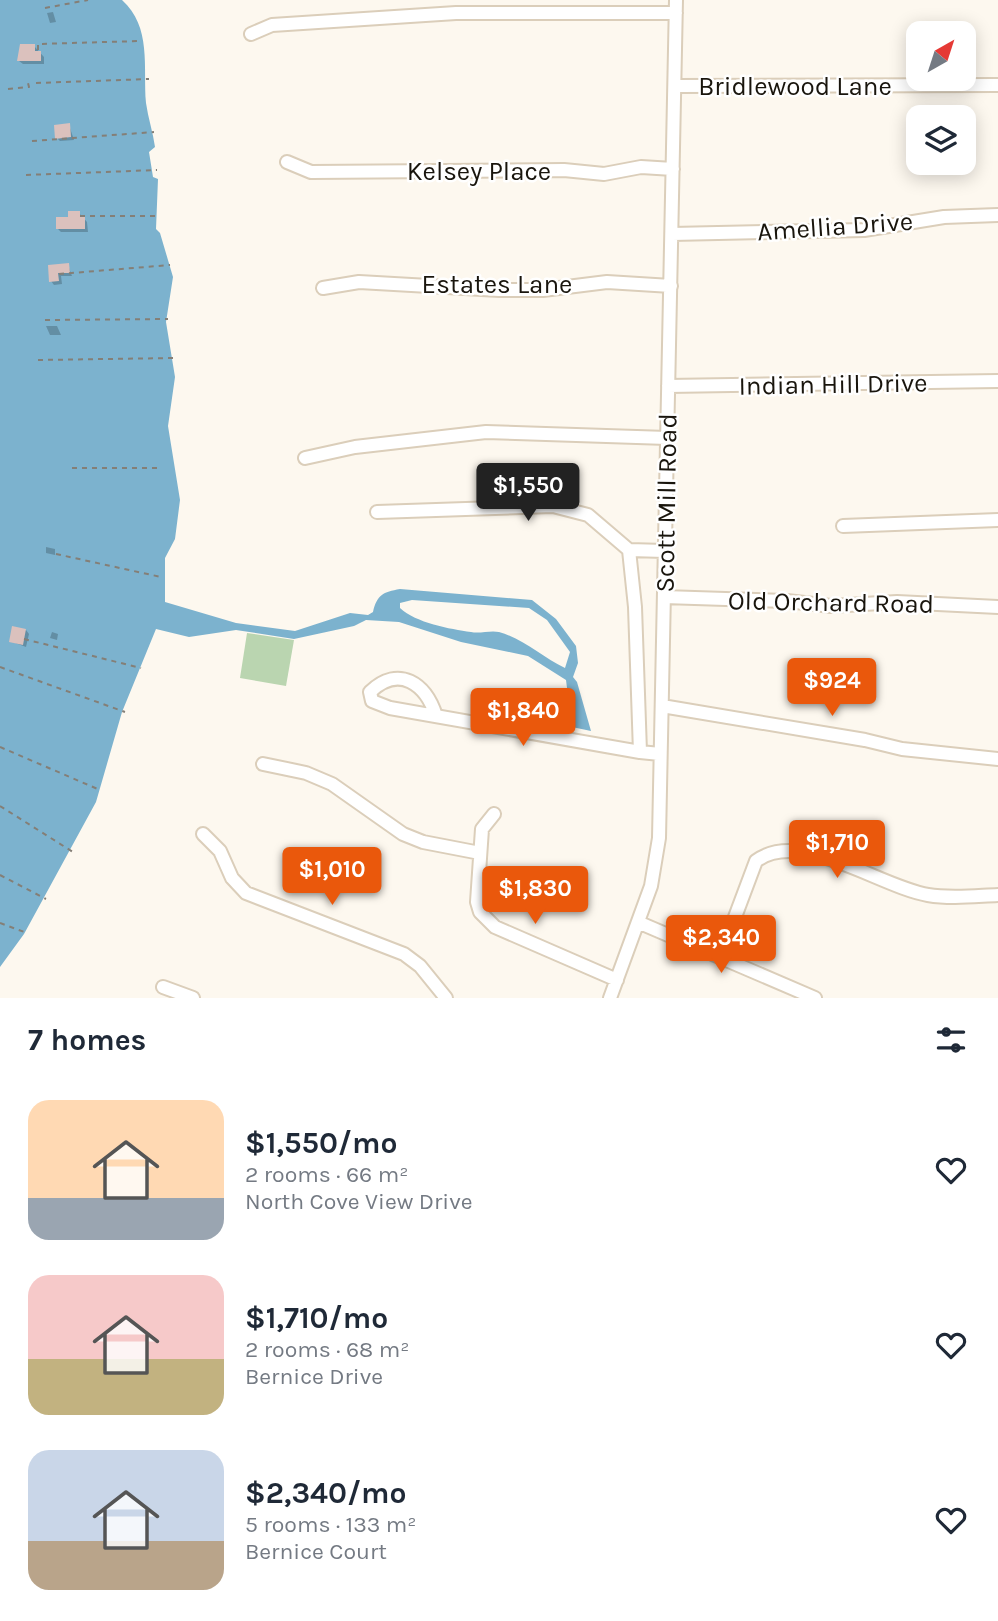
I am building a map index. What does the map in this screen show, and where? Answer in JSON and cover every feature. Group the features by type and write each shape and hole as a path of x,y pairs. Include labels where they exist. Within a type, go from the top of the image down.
{"street":[{"path":"251,34 272,25 456,13 676,6"},
{"name":"Scott Mill Road","path":"610,998 640,923 656,863 662,706 676,6"},
{"name":"Bridlewood Lane","path":"676,86 998,85"},
{"name":"Kelsey Place","path":"287,162 311,172 564,170 604,174 641,167 673,169"},
{"name":"Amellia Drive","path":"672,234 864,230 944,217 998,215"},
{"name":"Estates Lane","path":"323,288 359,282 499,290 543,290 607,282 671,286"},
{"name":"Indian Hill Drive","path":"668,386 998,382"},
{"path":"306,458 355,447 486,432 667,438"},
{"path":"377,512 553,506 588,515 629,550 665,551"},
{"path":"843,526 998,520"},
{"path":"629,550 635,607 640,752"},
{"name":"Old Orchard Road","path":"664,597 787,601 831,606 897,602 998,607"},
{"path":"436,716 428,694 421,687 402,680 386,681 370,692 372,701 390,708 640,752 660,754"},
{"path":"662,706 865,740 902,749 998,759"},
{"path":"263,764 306,773 332,784 402,834 423,842 480,853"},
{"path":"494,814 482,830 480,853 477,902 486,920 495,927 617,980"},
{"path":"202,834 219,851 237,886 246,893 404,954 420,966 446,998"},
{"path":"720,957 756,861 777,850 823,858 871,874 897,888 928,895 953,898 998,895"},
{"path":"640,923 815,998"},
{"path":"163,987 193,998"}],"path":[{"path":"45,8 88,0"},
{"path":"38,50 38,44 140,41"},
{"path":"36,83 149,79"},
{"path":"8,89 29,87 28,83 32,83"},
{"path":"32,141 154,132"},
{"path":"26,175 157,170"},
{"path":"80,216 157,216"},
{"path":"59,274 170,265"},
{"path":"45,320 168,319"},
{"path":"38,360 174,358"},
{"path":"72,468 159,468"},
{"path":"56,554 162,577"},
{"path":"24,639 141,668"},
{"path":"0,667 125,712"},
{"path":"0,747 100,790"},
{"path":"0,806 73,852"},
{"path":"0,875 46,899"},
{"path":"0,923 27,933"}],"green space":[{"path":"247,633 294,640 286,686 240,678"}],"water":[{"path":"0,0 122,0 132,11 142,35 146,103 155,147 149,152 153,177 158,179 156,229 160,233 173,277 166,322 175,377 168,426 180,500 175,539 165,558 165,602 236,623 295,631 350,613 368,615 373,612 382,595 400,589 532,600 556,619 576,646 578,663 573,677 577,682 591,731 572,727 566,680 528,656 461,642 399,622 366,620 354,626 294,639 236,630 189,637 156,629 122,712 96,802 24,934 0,967","holes":["412,600 529,608 547,620 570,652 565,668 508,635 453,629 434,624 415,618 400,608 400,603"]}],"building":[{"path":"20,44 35,44 35,51 41,51 41,61 17,61"},
{"path":"70,123 71,137 55,139 54,125"},
{"path":"68,211 80,211 80,217 85,217 85,229 56,229 56,217 68,217"},
{"path":"69,263 70,273 58,273 59,281 49,282 48,265"},
{"path":"12,626 26,629 23,645 9,642"}]}
